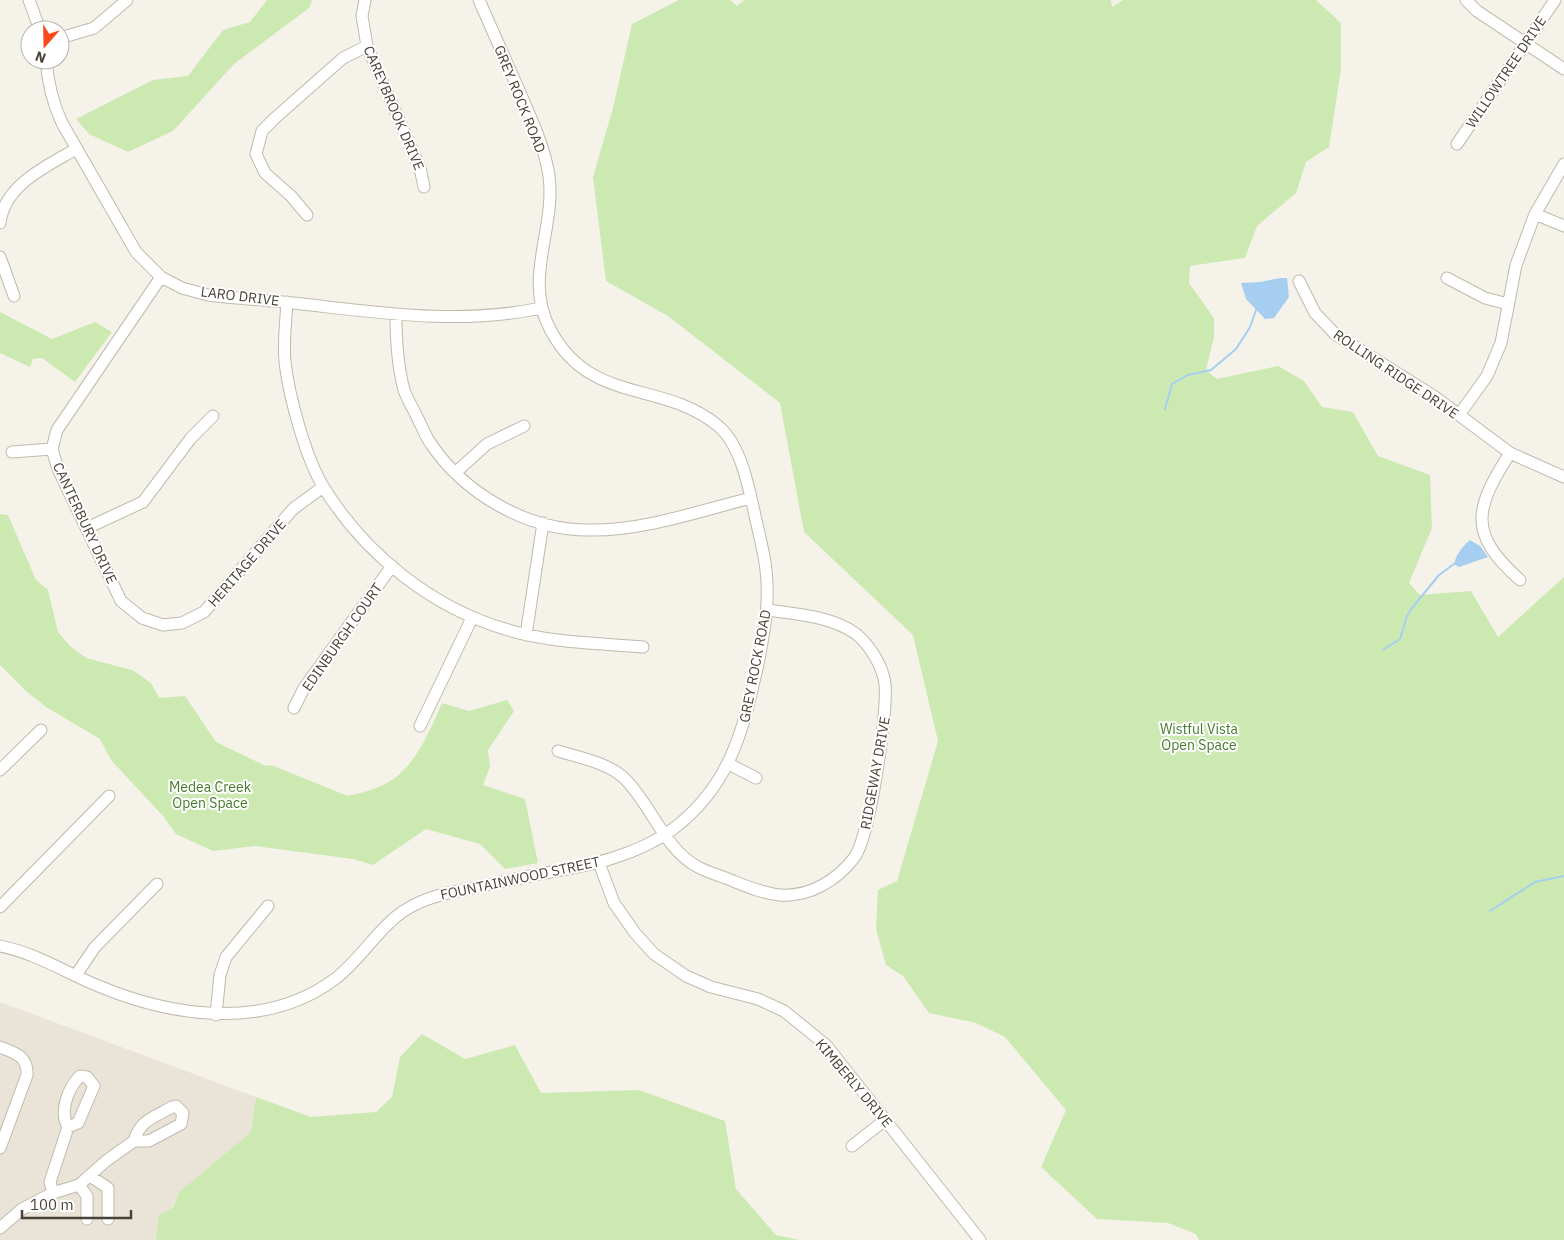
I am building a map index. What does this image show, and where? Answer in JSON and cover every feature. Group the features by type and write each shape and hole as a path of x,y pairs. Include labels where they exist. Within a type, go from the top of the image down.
{"street":[{"path":"29,0 36,20"},
{"path":"70,35 94,28 127,0"},
{"name":"CAREYBROOK DRIVE","path":"365,0 362,16 367,46 420,168 424,186"},
{"name":"GREY ROCK ROAD","path":"479,0 539,136 549,178 548,224 538,272 541,308 550,330 578,366 596,379 682,406 720,426 741,461 751,498 766,570 768,610 746,720 729,764 703,800 690,814 665,834"},
{"path":"1466,0 1477,11 1564,69"},
{"name":"WILLOWTREE DRIVE","path":"1457,144 1555,0"},
{"path":"307,215 291,196 265,173 256,154 262,131 336,63 367,46"},
{"name":"LARO DRIVE","path":"47,70 53,104 76,149 136,252 161,277 182,288 208,295 396,314 472,318 507,315 541,308"},
{"path":"0,223 1,215 24,180 76,149"},
{"path":"1458,415 1487,376 1501,343 1516,265 1535,214 1564,164"},
{"path":"1535,214 1564,226"},
{"path":"0,257 14,296"},
{"name":"CANTERBURY DRIVE","path":"161,277 57,430 52,449 58,469 121,601 142,618 163,625"},
{"path":"1447,278 1484,298 1508,304"},
{"name":"ROLLING RIDGE DRIVE","path":"1299,281 1315,314 1325,326 1435,397 1510,453 1563,475"},
{"path":"287,302 285,362 300,430 323,487 371,548 427,593 472,618 526,635 644,647"},
{"path":"396,314 396,352 405,391 430,444 455,473 488,499 514,513 543,523 587,530 633,527 751,498"},
{"path":"87,528 143,502 191,438 213,416"},
{"path":"455,473 487,444 524,426"},
{"path":"12,452 52,449"},
{"path":"1510,453 1488,490 1482,516 1482,530 1494,554 1520,580"},
{"name":"HERITAGE DRIVE","path":"163,625 182,623 204,612 293,510 323,487"},
{"path":"526,635 543,523"},
{"name":"EDINBURGH COURT","path":"294,708 304,688 392,566"},
{"name":"RIDGEWAY DRIVE","path":"558,751 583,758 623,776 646,804 665,834 684,856 698,867 747,886 781,895 809,891 832,882 855,856 865,835 886,710 884,682 874,654 855,634 816,618 768,610"},
{"path":"420,726 472,618"},
{"path":"0,770 40,730"},
{"path":"729,764 756,778"},
{"path":"0,907 109,796"},
{"name":"FOUNTAINWOOD STREET","path":"0,946 40,957 102,987 180,1010 216,1015 266,1010 294,1002 318,990 352,965 389,923 407,908 434,896 599,863 626,854 665,834"},
{"name":"KIMBERLY DRIVE","path":"599,863 614,903 635,933 654,954 686,976 711,987 758,999 796,1019 826,1045 980,1240"},
{"path":"76,975 95,947 157,884"},
{"path":"216,1015 220,975 226,957 268,906"},
{"path":"0,1047 24,1058 28,1066 27,1075 0,1148"},
{"path":"852,1146 885,1120"},
{"path":"53,1193 50,1182 68,1127"},
{"path":"0,1228 22,1209 53,1193 79,1185 134,1141"},
{"path":"90,1176 108,1188 108,1219"},
{"path":"79,1185 87,1196 87,1219"}],"shaded area":[{"path":"0,1002 256,1097 251,1132 179,1192 157,1240 0,1240"}],"green space":[{"path":"267,0 312,0 309,8 234,64 173,131 128,152 89,134 76,119 153,80 188,76 223,30 250,22"},
{"name":"Wistful Vista Open Space","path":"679,0 730,0 737,6 744,0 1111,0 1112,7 1123,0 1316,0 1341,23 1341,69 1329,147 1306,162 1296,193 1257,226 1245,258 1190,266 1189,283 1214,318 1214,337 1206,370 1217,379 1278,366 1304,381 1322,407 1353,412 1378,456 1430,475 1432,528 1409,583 1420,595 1471,591 1498,637 1564,577 1564,1240 1199,1240 1196,1234 1168,1223 1097,1219 1041,1167 1066,1110 1005,1037 976,1023 929,1013 903,976 886,965 876,929 878,890 897,881 938,741 913,635 804,532 780,403 668,316 606,281 593,177 613,108 632,24"},
{"path":"0,312 52,339 95,322 112,332 75,382 42,358 33,359 30,367 0,353"},
{"name":"Medea Creek Open Space","path":"0,514 8,515 36,580 48,590 58,632 70,646 86,658 132,670 151,683 159,698 185,696 216,742 266,766 271,765 348,796 385,784 405,769 420,749 442,703 469,711 507,700 514,711 488,750 490,767 483,785 525,799 538,863 505,869 480,844 426,829 373,865 353,859 255,846 213,851 176,834 163,816 111,760 100,739 46,707 26,691 0,665"},
{"path":"422,1034 465,1059 515,1045 541,1093 639,1090 725,1121 736,1189 776,1235 800,1240 156,1240 159,1216 173,1207 179,1192 251,1132 256,1097 311,1117 376,1112 392,1097 400,1057"}],"water":[{"path":"1287,278 1289,297 1274,318 1265,319 1246,299 1241,283"},
{"path":"1470,540 1480,546 1488,557 1459,567 1454,564 1462,548"}],"waterway":[{"path":"1165,409 1172,384 1188,375 1211,370 1236,349 1250,327 1256,310"},
{"path":"1383,650 1400,639 1407,616 1412,608 1439,575 1454,564"},
{"path":"1490,911 1535,882 1564,876"}]}
